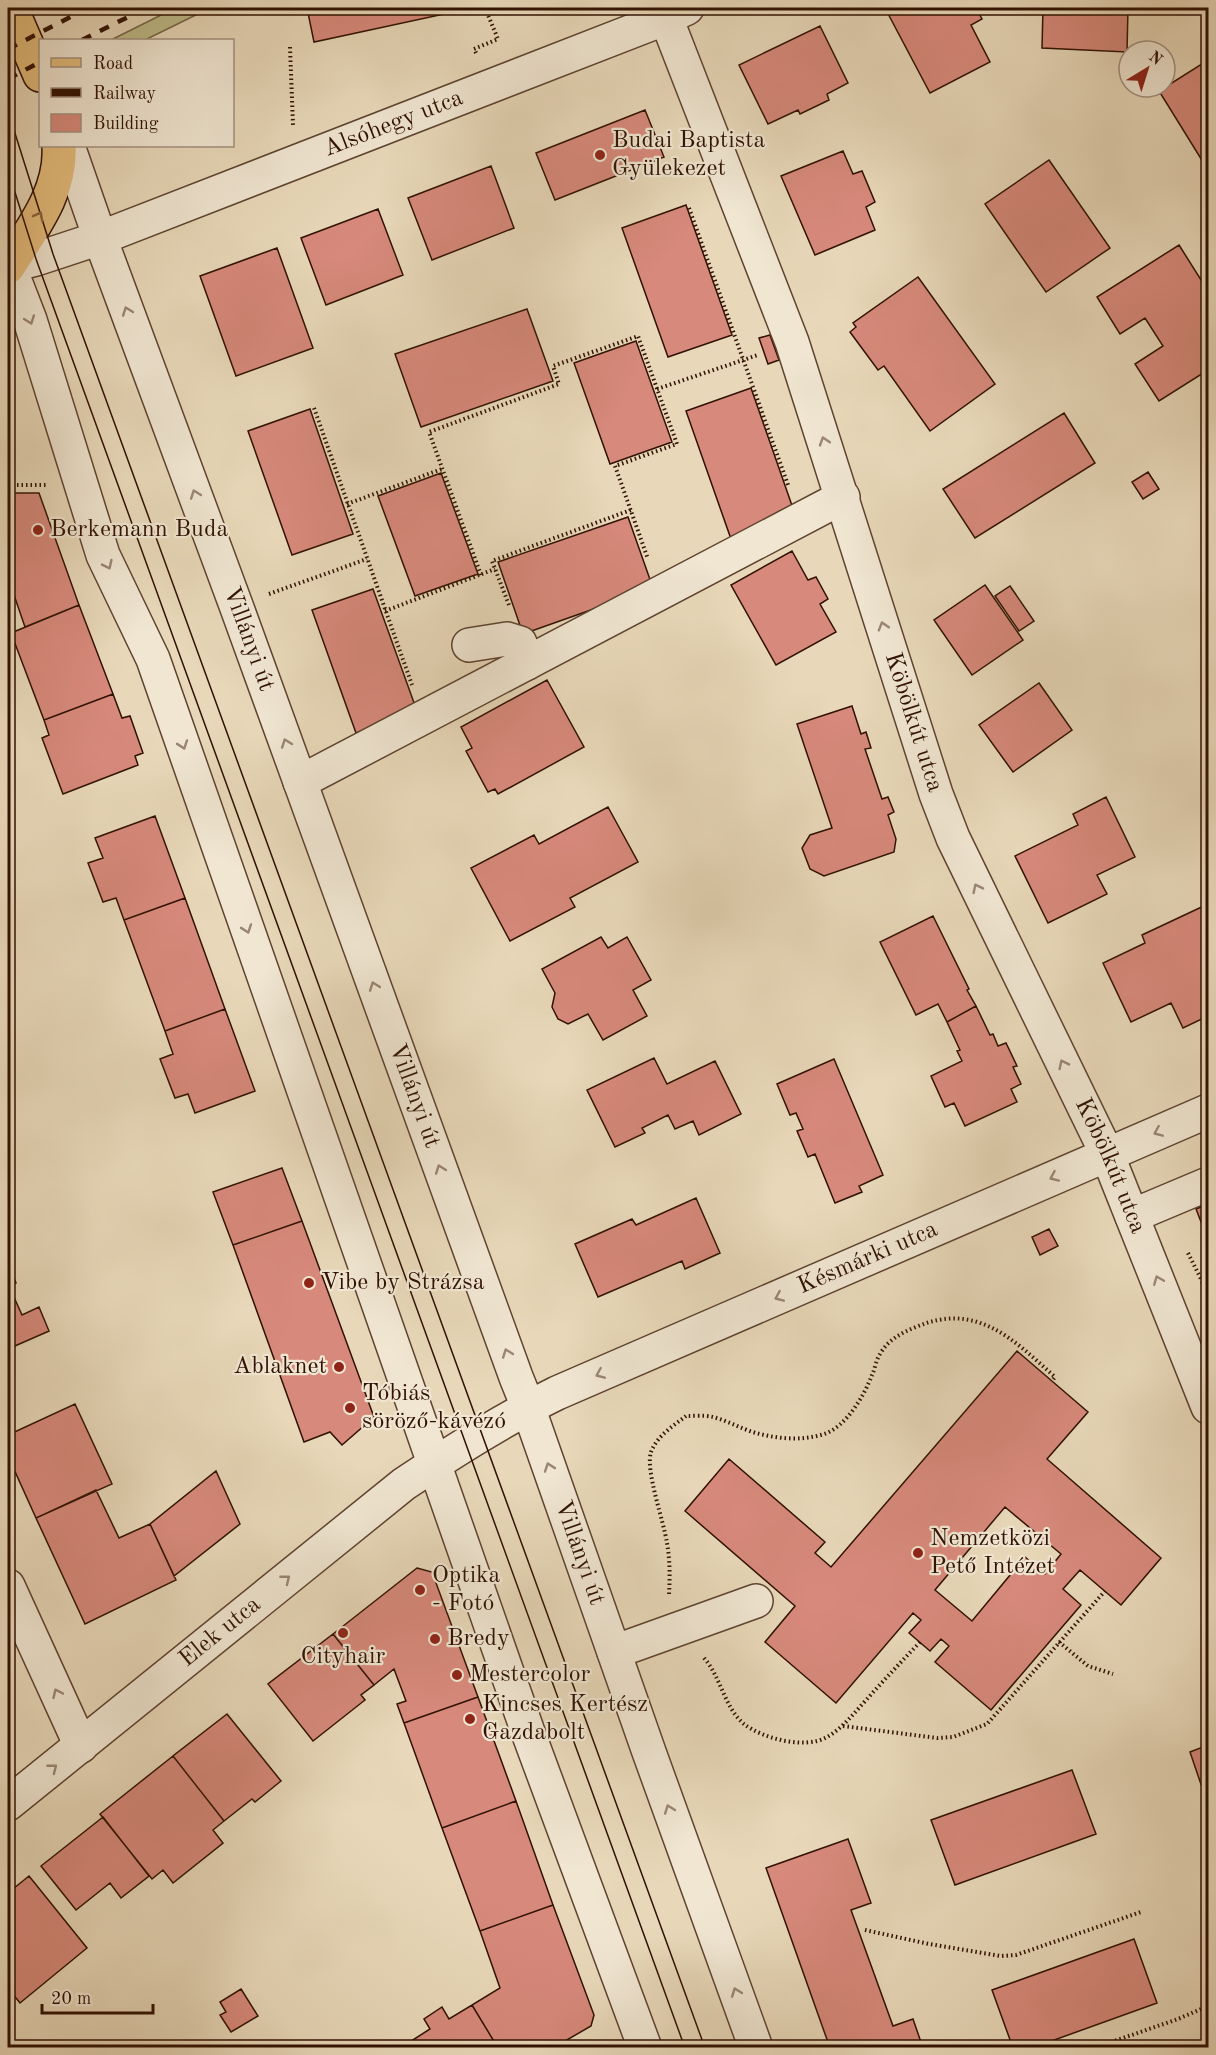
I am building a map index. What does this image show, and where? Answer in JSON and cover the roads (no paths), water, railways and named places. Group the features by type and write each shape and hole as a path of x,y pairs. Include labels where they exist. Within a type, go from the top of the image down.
{"main road":[{"path":"11,8 39,73"},
{"path":"8,265 41,216 54,184 59,147"}],"street":[{"name":"Alsóhegy utca","path":"8,265 36,259 100,238 676,13"},
{"name":"Köbölkút utca","path":"676,13 792,342 936,794 953,838 1107,1154 1209,1407"},
{"name":"Villányi út","path":"68,147 528,1407 756,2048"},
{"path":"8,265 30,320 103,555 153,659 529,1735 645,2048"},
{"path":"300,782 524,653 661,593 843,497"},
{"path":"469,645 507,639 524,653"},
{"name":"Késmárki utca","path":"434,1464 528,1407 557,1393 1209,1111"},
{"path":"1132,1216 1209,1184"},
{"name":"Elek utca","path":"8,1804 393,1492 434,1464"},
{"path":"8,1586 81,1746"},
{"path":"614,1652 756,1601"}],"tram line":[{"path":"8,111 53,254 705,2048"},
{"path":"8,170 36,259 685,2048"}],"railway":[{"path":"8,49 88,8"},
{"path":"84,39 146,8"},
{"path":"8,79 39,63"}],"place":[{"name":"Budai Baptista Gyülekezet","path":"600,155"},
{"name":"Berkemann Buda","path":"38,530"},
{"name":"Vibe by Strázsa","path":"309,1283"},
{"name":"Ablaknet","path":"339,1367"},
{"name":"Tóbiás söröző-kávézó","path":"350,1408"},
{"name":"Nemzetközi Pető Intézet","path":"918,1553"},
{"name":"Optika - Fotó","path":"420,1590"},
{"name":"Cityhair","path":"343,1633"},
{"name":"Bredy","path":"435,1639"},
{"name":"Mestercolor","path":"457,1675"},
{"name":"Kincses Kertész Gazdabolt","path":"470,1719"}]}
